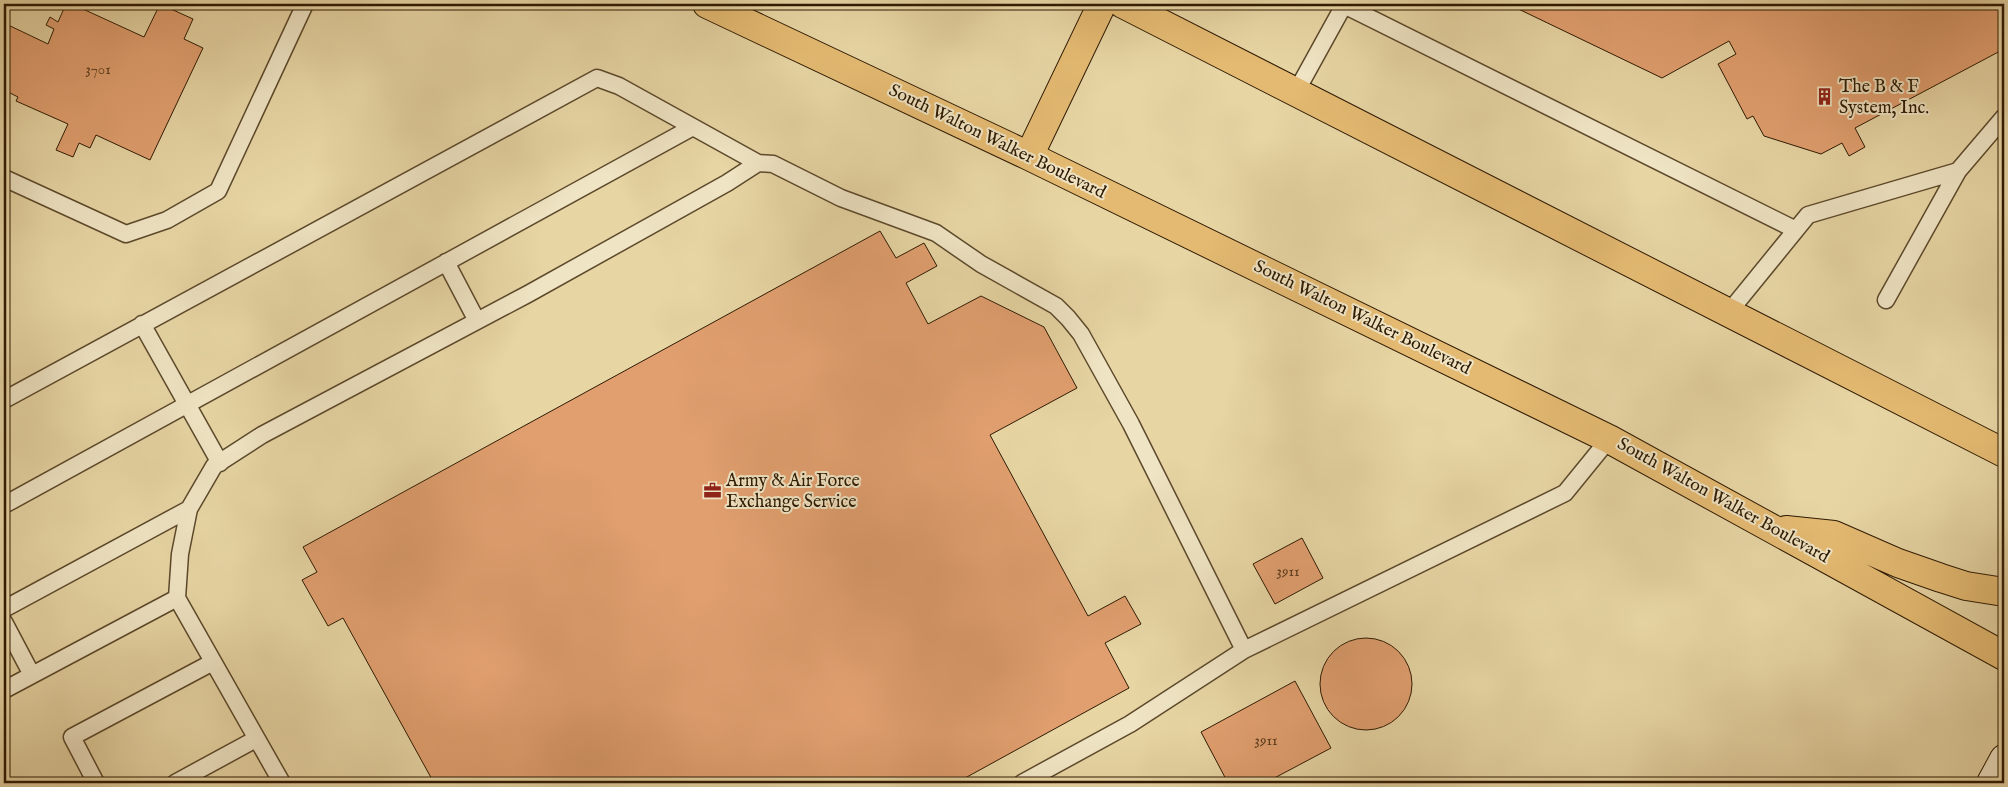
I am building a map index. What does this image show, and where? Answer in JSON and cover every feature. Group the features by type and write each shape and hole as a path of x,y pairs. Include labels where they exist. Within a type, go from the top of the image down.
{"main road":[{"name":"South Walton Walker Boulevard","path":"707,4 1029,156 1609,439 2004,656"},
{"path":"1029,156 1102,4"},
{"path":"1123,4 2004,453"},
{"path":"1772,528 1834,536 1898,564 1966,586 2004,592"}],"street":[{"path":"1991,783 2004,759"}],"lane":[{"path":"4,178 126,234 168,220 218,191 305,4"},
{"path":"1296,92 1344,5 1796,230"},
{"path":"4,400 597,78 619,86 758,163 773,164 841,198 936,233 981,264 1056,306 1081,334 1131,424 1244,650"},
{"path":"1886,300 1958,171 2004,117"},
{"path":"4,505 693,127"},
{"path":"282,783 177,598 180,554 190,509 214,466 262,435 477,321 727,183 758,163"},
{"path":"1729,312 1808,215 1958,171"},
{"path":"446,262 477,321"},
{"path":"142,324 220,463"},
{"path":"1022,783 1130,724 1244,650 1565,493 1609,439"},
{"path":"4,609 190,509"},
{"path":"4,690 177,598"},
{"path":"4,622 32,675"},
{"path":"96,783 72,737 213,662"},
{"path":"175,783 256,739"}],"building":[{"path":"66,4 72,4 144,37 160,4 193,19 184,39 203,48 150,160 96,135 90,148 79,143 73,157 56,150 68,124 16,101 18,97 4,90 4,23 48,44 54,29 46,25 50,17 58,22"},
{"name":"The B & F System, Inc.","path":"1508,4 2004,4 2004,49 1855,128 1865,147 1849,156 1842,143 1821,154 1764,136 1753,116 1747,119 1718,64 1736,54 1729,41 1662,78"},
{"name":"Army & Air Force Exchange Service","path":"880,231 896,258 924,243 937,266 906,283 928,324 981,296 1044,327 1077,388 990,435 1088,616 1125,596 1141,624 1105,643 1129,688 956,783 434,783 343,618 328,626 302,580 317,572 303,547"},
{"path":"1302,538 1323,578 1275,604 1253,564"},
{"path":"1366,638 1383,642 1398,652 1408,667 1412,684 1408,701 1398,716 1383,726 1366,730 1349,726 1334,716 1324,701 1320,684 1324,667 1334,652 1349,642"},
{"path":"1295,681 1331,748 1265,783 1228,783 1201,732"}],"place":[{"name":"The B & F System, Inc.","path":"1825,97"},
{"name":"Army & Air Force Exchange Service","path":"712,491"}]}
